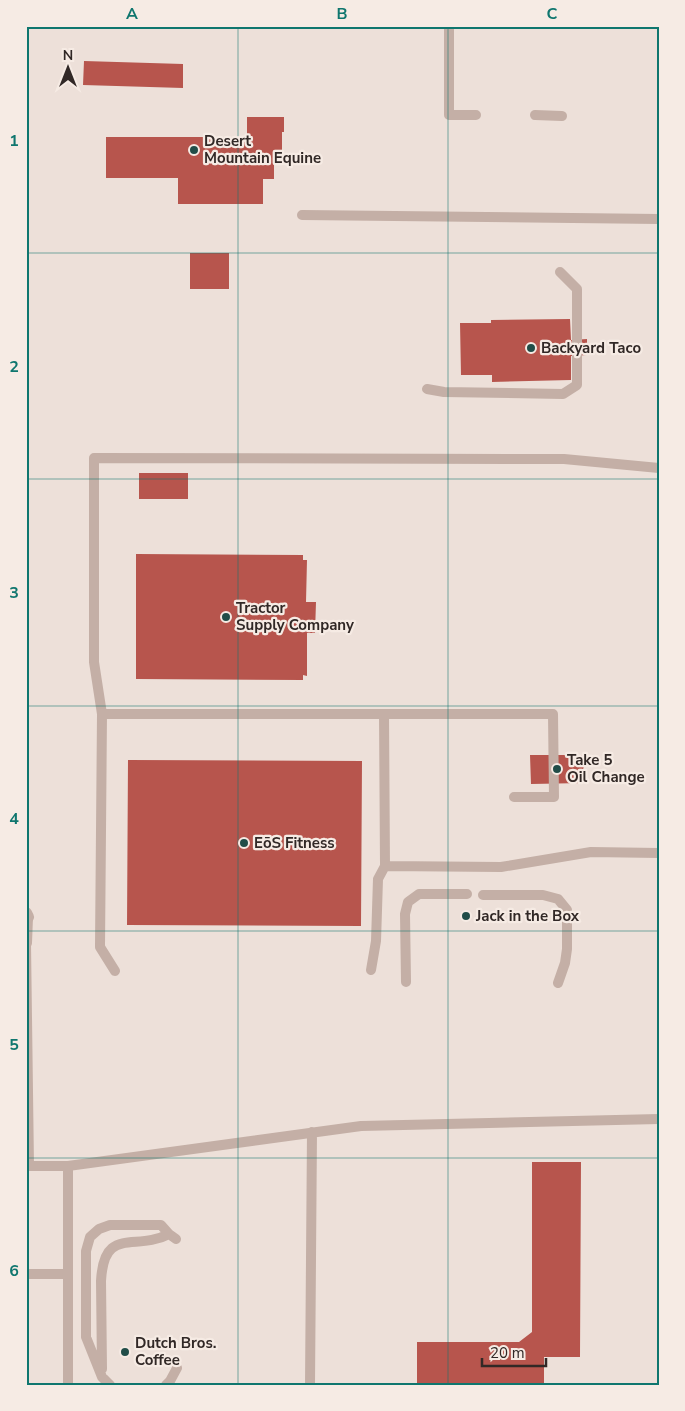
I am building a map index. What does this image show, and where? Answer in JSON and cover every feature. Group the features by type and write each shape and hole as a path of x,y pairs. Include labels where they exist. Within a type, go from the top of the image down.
{"lane":[{"path":"449,26 449,115 476,115"},
{"path":"535,115 562,116"},
{"path":"302,215 659,219"},
{"path":"427,389 444,392 563,394 577,385 576,289 560,272"},
{"path":"115,971 100,946 102,714 94,662 94,458 564,459 659,468"},
{"path":"102,714 553,714 554,797 514,797"},
{"path":"371,970 376,941 378,879 385,866 384,714"},
{"path":"385,866 501,867 591,852 659,853"},
{"path":"406,982 405,914 408,902 419,894 467,894"},
{"path":"483,895 543,895 558,899 567,910 567,949 565,963 558,984"},
{"path":"27,915 28,1166 68,1166 361,1126 659,1119"},
{"path":"310,1385 312,1132"},
{"path":"68,1166 68,1385"},
{"path":"102,1377 101,1281 104,1257 110,1248 120,1244 173,1237 161,1225 110,1225 99,1229 90,1237 86,1251 86,1336 102,1377 110,1385"},
{"path":"26,1274 68,1274"},
{"path":"166,1385 177,1368"}],"building":[{"path":"84,61 183,64 183,88 83,85"},
{"name":"Desert Mountain Equine","path":"247,117 284,117 282,162 274,162 274,179 263,179 263,204 178,204 178,178 106,178 106,137 247,137"},
{"path":"190,253 229,253 229,289 190,289"},
{"name":"Backyard Taco","path":"570,319 571,340 587,339 587,355 571,356 571,380 492,382 492,375 461,375 460,323 491,323 491,320"},
{"path":"139,473 188,473 188,499 139,499"},
{"name":"Tractor Supply Company","path":"136,554 303,555 303,560 307,560 306,602 316,602 315,633 307,633 307,676 303,675 303,680 136,679"},
{"name":"Take 5 Oil Change","path":"530,755 583,755 584,783 531,784"},
{"name":"EōS Fitness","path":"128,760 362,761 361,926 127,925"},
{"path":"532,1162 581,1162 580,1357 544,1357 544,1385 417,1385 417,1342 519,1342 532,1332"}],"place":[{"name":"Desert Mountain Equine","path":"194,150"},
{"name":"Backyard Taco","path":"531,348"},
{"name":"Tractor Supply Company","path":"226,617"},
{"name":"Take 5 Oil Change","path":"557,769"},
{"name":"EōS Fitness","path":"244,843"},
{"name":"Jack in the Box","path":"466,916"},
{"name":"Dutch Bros. Coffee","path":"125,1352"}]}
